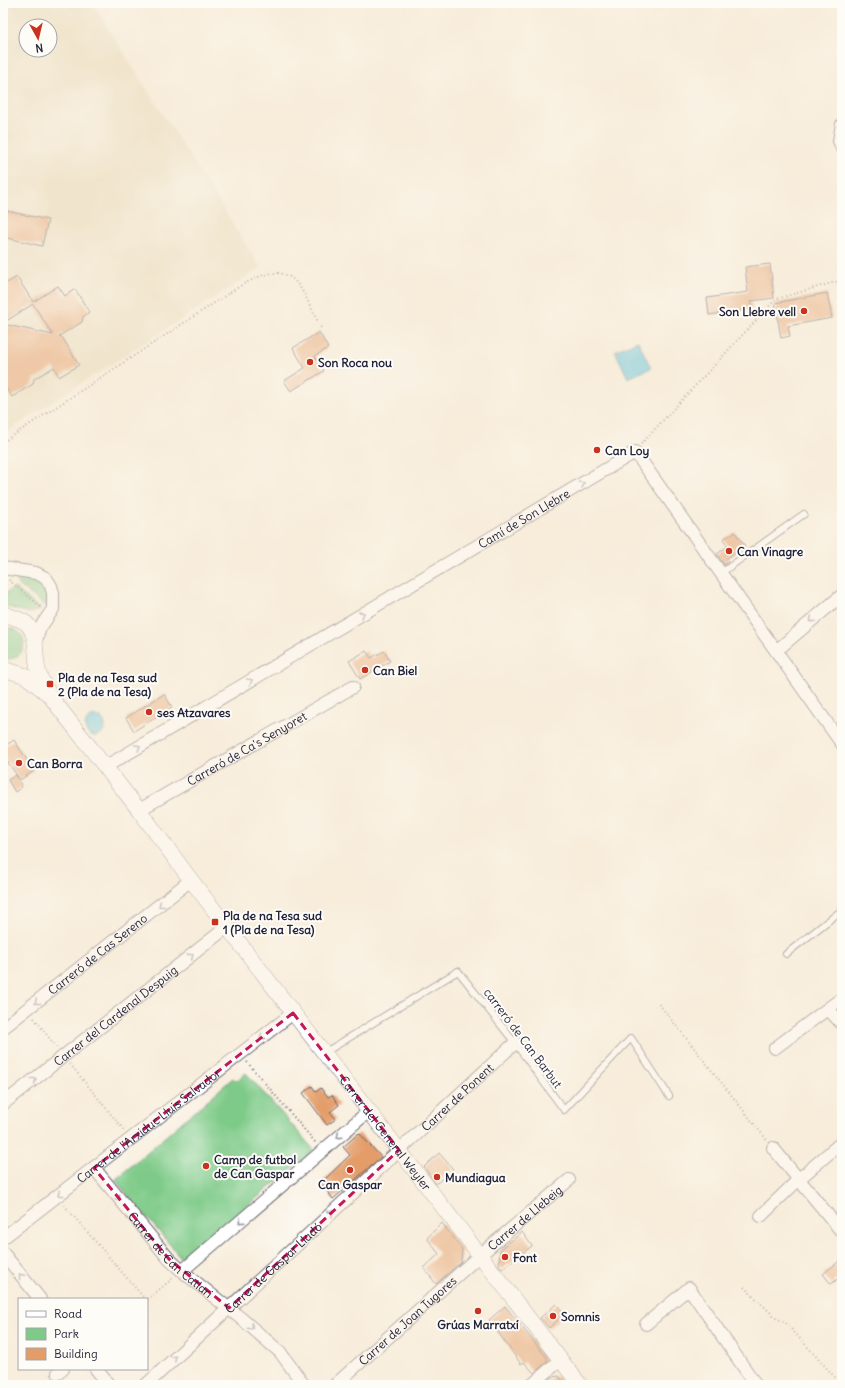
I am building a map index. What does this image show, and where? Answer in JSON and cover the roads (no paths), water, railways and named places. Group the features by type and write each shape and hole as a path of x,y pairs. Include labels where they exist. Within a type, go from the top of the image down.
{"street":[{"path":"842,124 839,141 842,148"},
{"name":"Camí de Son Llebre","path":"105,767 635,452 721,573"},
{"path":"3,568 33,572 43,576 51,586 53,600 53,609 40,628 34,653 22,666 4,670"},
{"path":"721,573 842,744"},
{"path":"776,651 842,595"},
{"path":"8,616 27,618 39,616 46,611 53,600"},
{"path":"8,616 25,622 30,628 34,636 38,673 49,695"},
{"path":"4,670 28,678 49,695"},
{"name":"Carreró de Ca's Senyoret","path":"140,810 353,687"},
{"name":"Carrer del General Weyler","path":"49,695 140,810 191,880 580,1385"},
{"name":"Carreró de Cas Sereno","path":"3,1028 191,880"},
{"name":"Carrer del Cardenal Despuig","path":"3,1104 227,927"},
{"path":"775,1048 842,998"},
{"path":"828,1009 842,1024"},
{"name":"Carrer de l'Arxiduc Lluis Salvador","path":"3,1238 293,1013"},
{"name":"Carrer de Ponent","path":"399,1150 515,1043"},
{"path":"182,1271 369,1111"},
{"path":"761,1216 799,1179 842,1142"},
{"path":"773,1148 842,1232"},
{"name":"Carrer de Gaspar Lladó","path":"146,1385 399,1150"},
{"name":"Carrer de Can Catlari","path":"94,1168 170,1259 182,1271 229,1308 280,1352 304,1385"},
{"name":"Carrer de Llebeig","path":"480,1255 569,1180"},
{"path":"3,1253 39,1298"},
{"name":"Carrer de Joan Tugores","path":"335,1385 480,1255"},
{"path":"646,1324 689,1288 756,1385"},
{"path":"532,1385 560,1360"},
{"path":"97,1370 109,1385"}],"lane":[{"path":"721,573 804,514"},
{"path":"786,954 842,910"},
{"name":"carreró de Can Barbut","path":"324,1053 458,971 515,1043 564,1110 631,1038 669,1096"}],"water":[{"path":"638,341 651,368 628,378 615,351"},
{"path":"91,716 99,716 105,722 105,730 99,736 91,736 85,730 85,722"}],"place":[{"name":"Son Llebre vell","path":"804,311"},
{"name":"Son Roca nou","path":"310,362"},
{"name":"Can Loy","path":"597,450"},
{"name":"Can Vinagre","path":"729,551"},
{"name":"Can Biel","path":"365,670"},
{"name":"Pla de na Tesa sud 2 (Pla de na Tesa)","path":"50,684"},
{"name":"ses Atzavares","path":"149,712"},
{"name":"Can Borra","path":"19,763"},
{"name":"Pla de na Tesa sud 1 (Pla de na Tesa)","path":"215,922"},
{"name":"Camp de futbol de Can Gaspar","path":"206,1166"},
{"name":"Can Gaspar","path":"350,1170"},
{"name":"Mundiagua","path":"437,1177"},
{"name":"Font","path":"505,1257"},
{"name":"Grúas Marratxí","path":"478,1311"},
{"name":"Somnis","path":"553,1316"}]}
